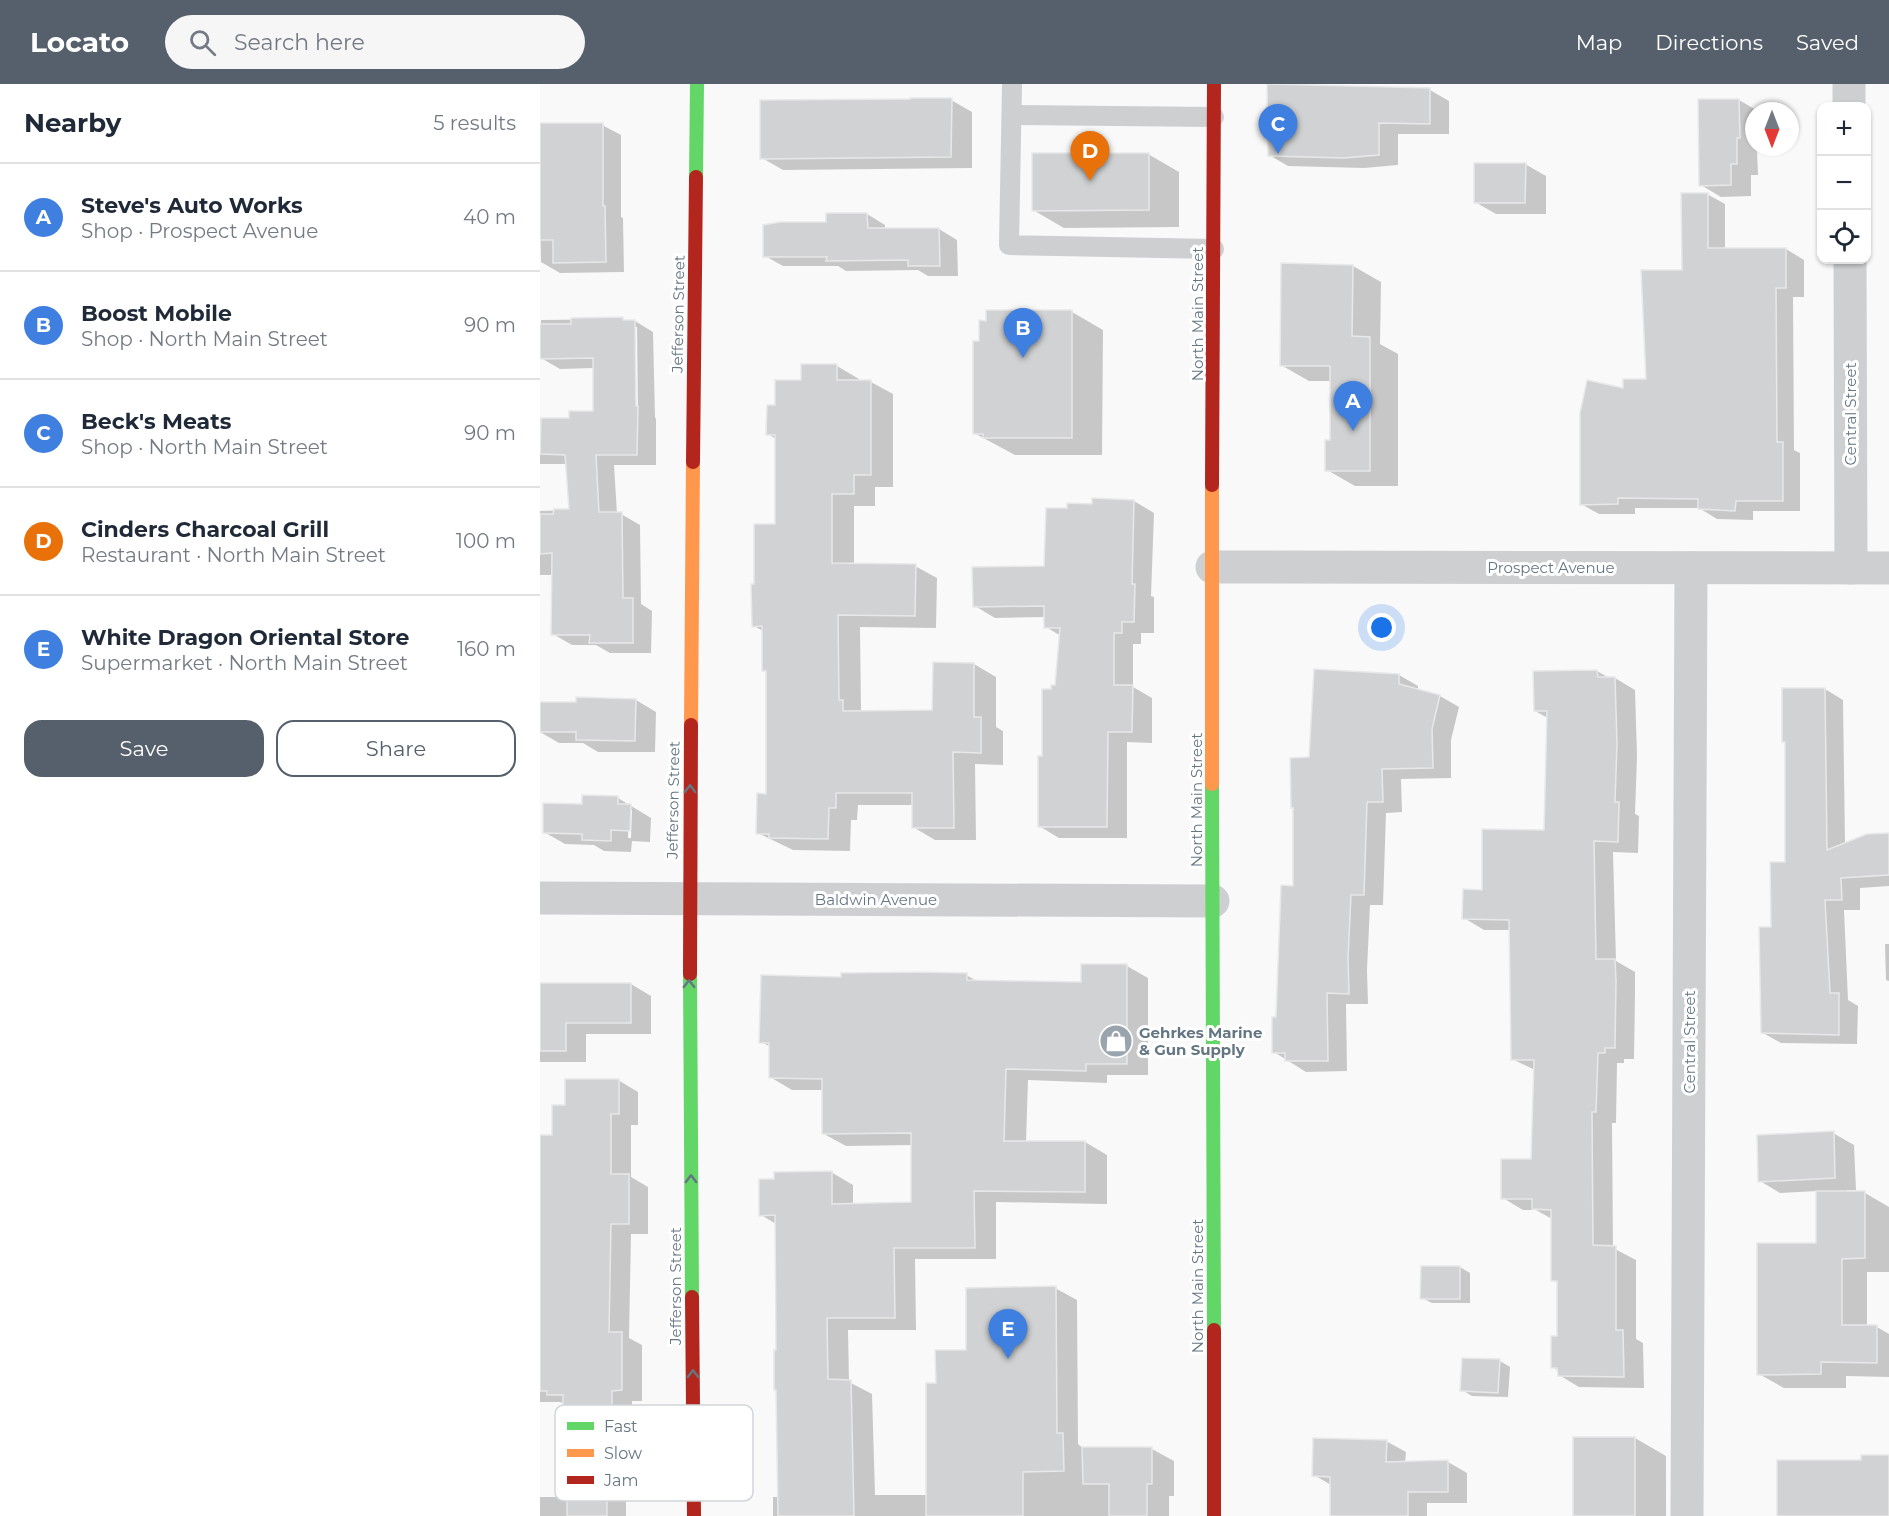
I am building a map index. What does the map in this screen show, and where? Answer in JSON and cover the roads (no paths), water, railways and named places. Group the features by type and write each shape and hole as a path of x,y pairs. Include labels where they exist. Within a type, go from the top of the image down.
{"main road":[{"name":"Jefferson Street","path":"693,1405 689,899 697,84"},
{"name":"North Main Street","path":"1214,84 1212,567 1214,1516"},
{"name":"Jefferson Street","path":"694,1501 694,1516"}],"street":[{"path":"1849,84 1849,102"},
{"name":"Central Street","path":"1850,264 1851,568"},
{"name":"Prospect Avenue","path":"1212,567 1889,568"},
{"name":"Central Street","path":"1688,1516 1691,567"},
{"name":"Baldwin Avenue","path":"540,898 1213,901"}],"lane":[{"path":"1012,84 1009,245 1214,249"},
{"path":"1012,115 1214,117"}],"place":[{"name":"Beck's Meats","path":"1278,154"},
{"name":"Cinders Charcoal Grill","path":"1090,181"},
{"name":"Boost Mobile","path":"1023,358"},
{"name":"Steve's Auto Works","path":"1353,431"},
{"name":"Gehrkes Marine & Gun Supply","path":"1116,1041"},
{"name":"White Dragon Oriental Store","path":"1008,1359"}]}
